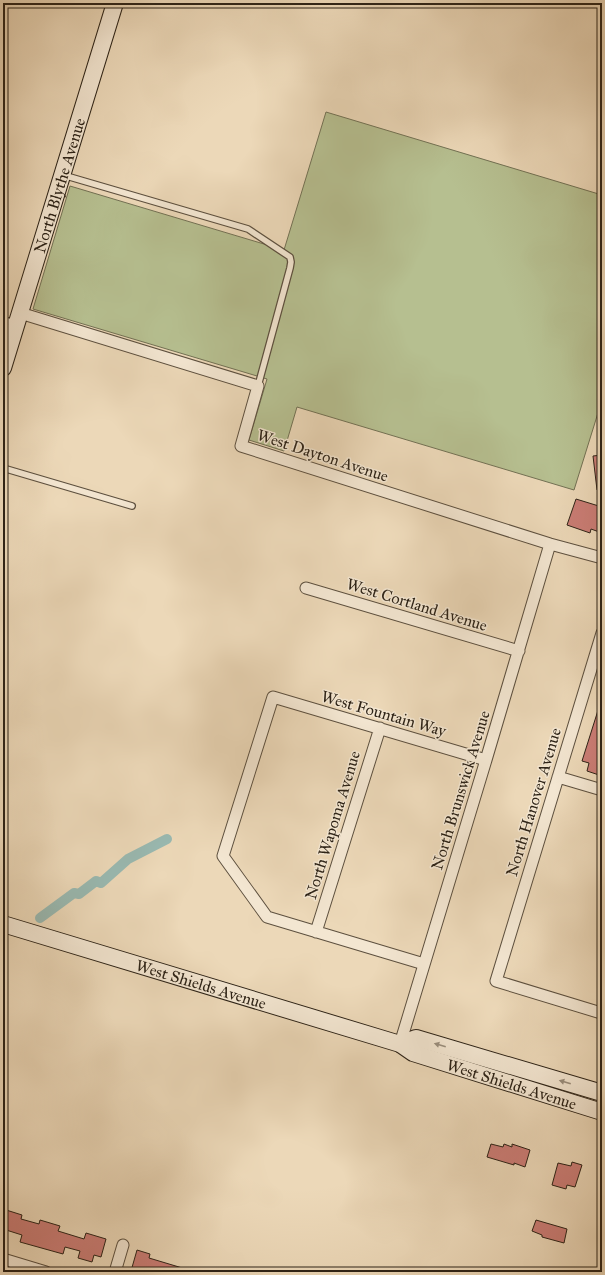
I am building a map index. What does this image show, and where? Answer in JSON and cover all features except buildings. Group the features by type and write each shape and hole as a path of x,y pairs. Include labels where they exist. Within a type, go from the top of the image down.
{"street":[{"name":"North Blythe Avenue","path":"3,368 13,319 62,175 114,3"},
{"path":"13,319 258,386"},
{"name":"West Dayton Avenue","path":"258,386 241,446 550,544 602,558"},
{"name":"North Brunswick Avenue","path":"400,1044 550,544"},
{"name":"West Cortland Avenue","path":"306,588 519,651"},
{"name":"North Hanover Avenue","path":"602,633 496,981 602,1012"},
{"name":"West Fountain Way","path":"316,932 267,917 223,856 273,697 486,760"},
{"name":"North Wapoma Avenue","path":"316,932 380,728"},
{"path":"558,777 602,790"},
{"name":"West Shields Avenue","path":"3,924 400,1044 413,1053 602,1112"},
{"path":"316,932 424,964"},
{"name":"West Shields Avenue","path":"400,1044 416,1038 602,1093"},
{"path":"115,1272 123,1245"},
{"path":"3,1259 46,1272"}],"lane":[{"path":"62,175 248,229 290,257 290,268 258,386"},
{"path":"3,468 132,506"}],"green space":[{"path":"326,112 602,195 602,400 574,490 297,407 284,451 249,440 267,379 33,309 70,186 284,250"}],"waterway":[{"path":"40,918 74,893 79,894 96,881 101,883 128,859 167,839"}]}
